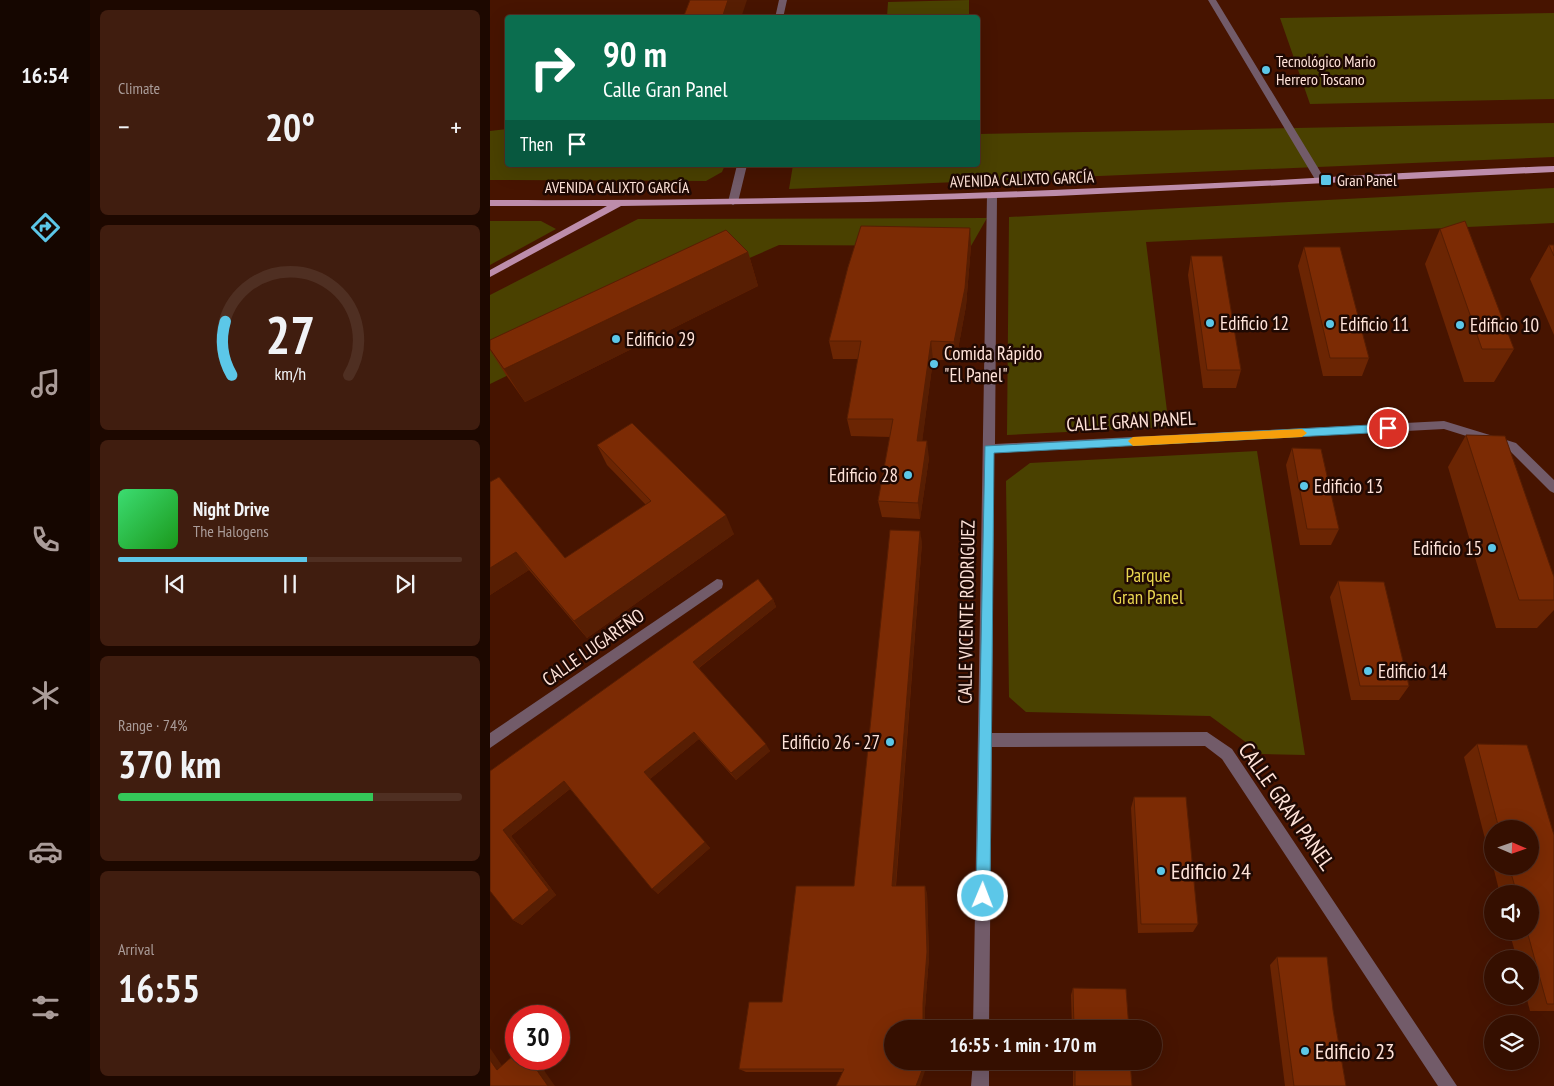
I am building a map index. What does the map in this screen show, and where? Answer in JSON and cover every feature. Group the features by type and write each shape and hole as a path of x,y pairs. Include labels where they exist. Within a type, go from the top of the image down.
{"main road":[{"name":"AVENIDA CALIXTO GARCÍA","path":"490,203 733,202 992,195 1554,169"},
{"path":"490,274 620,202"}],"street":[{"path":"780,15 784,0"},
{"path":"1212,0 1320,181"},
{"path":"733,202 742,167"},
{"name":"CALLE VICENTE RODRIGUEZ","path":"981,1020 992,195"},
{"name":"CALLE GRAN PANEL","path":"989,449 1444,425 1512,446 1554,488"},
{"name":"CALLE LUGAREÑO","path":"490,741 717,584"},
{"name":"CALLE GRAN PANEL","path":"986,740 1207,739 1227,754 1448,1086"},
{"path":"980,1086 981,1070"}],"green space":[{"path":"969,0 969,15 887,15 888,2"},
{"path":"1554,13 1554,99 1310,104 1280,18"},
{"path":"1554,123 1554,157 789,189 793,167 980,167 980,134"},
{"path":"505,129 505,167 724,167 722,172 706,181 490,180 490,131"},
{"path":"1554,188 1554,223 1146,242 1169,427 1007,435 1009,217"},
{"path":"987,218 971,246 779,245 736,264 490,384 490,295 638,219"},
{"path":"490,221 541,221 556,229 490,265"},
{"name":"Parque Gran Panel","path":"1257,451 1305,755 1262,754 1210,716 1026,712 1009,697 1006,481 1030,463"}],"building":[{"path":"690,0 728,0 723,15 684,15"},
{"path":"1465,221 1514,349 1482,349 1440,229"},
{"path":"861,226 970,228 965,288 954,342 931,341 917,441 927,441 918,503 878,501 893,419 847,419 861,341 829,341 848,267"},
{"path":"726,230 748,252 504,369 490,349 490,340"},
{"path":"1549,245 1554,245 1554,256"},
{"path":"1304,247 1340,247 1369,358 1330,358"},
{"name":"Edificio 12","path":"1191,256 1222,256 1241,370 1207,370"},
{"path":"632,423 726,515 574,621 516,552 490,568 490,482 499,477 565,558 651,501 597,445"},
{"path":"1466,435 1505,436 1554,577 1554,600 1519,600"},
{"path":"1292,448 1321,449 1339,529 1307,529"},
{"path":"890,530 920,531 892,886 925,886 927,952 923,1020 884,1020 884,1070 922,1070 916,1086 836,1086 844,1069 739,1069 749,1002 782,1002 796,886 854,886"},
{"path":"758,579 773,599 693,662 766,744 731,773 694,732 644,772 705,842 652,889 564,781 503,830 549,890 513,920 490,891 490,771"},
{"name":"Edificio 14","path":"1338,581 1384,582 1409,686 1360,686"},
{"path":"1477,744 1527,745 1554,835 1554,1004 1547,1004 1539,975 1539,950 1532,950 1529,940 1539,940 1539,885 1514,885 1512,875 1539,875 1539,820 1497,820"},
{"name":"Edificio 24","path":"1134,797 1186,797 1198,924 1141,924"},
{"name":"Edificio 23","path":"1277,957 1327,957 1333,1010 1346,1086 1294,1086"},
{"path":"1073,988 1126,989 1128,1020 1074,1020"},
{"path":"490,1060 497,1070 505,1063 505,1070 537,1070 548,1086 490,1086"},
{"path":"1075,1070 1131,1070 1132,1086 1075,1086"}],"slow traffic":[{"path":"1133,441 1302,433"}],"place":[{"name":"Tecnológico Mario Herrero Toscano","path":"1266,70"},
{"name":"Gran Panel","path":"1326,180"},
{"name":"Edificio 12","path":"1210,323"},
{"name":"Edificio 11","path":"1330,324"},
{"name":"Edificio 10","path":"1460,325"},
{"name":"Edificio 29","path":"616,339"},
{"name":"Comida Rápido \"El Panel\"","path":"934,364"},
{"name":"Edificio 28","path":"908,475"},
{"name":"Edificio 13","path":"1304,486"},
{"name":"Edificio 15","path":"1492,548"},
{"name":"Edificio 14","path":"1368,671"},
{"name":"Edificio 26 - 27","path":"890,742"},
{"name":"Edificio 24","path":"1161,871"},
{"name":"Edificio 23","path":"1305,1051"}],"route":[{"path":"983,896 989,449 1388,428"}]}
